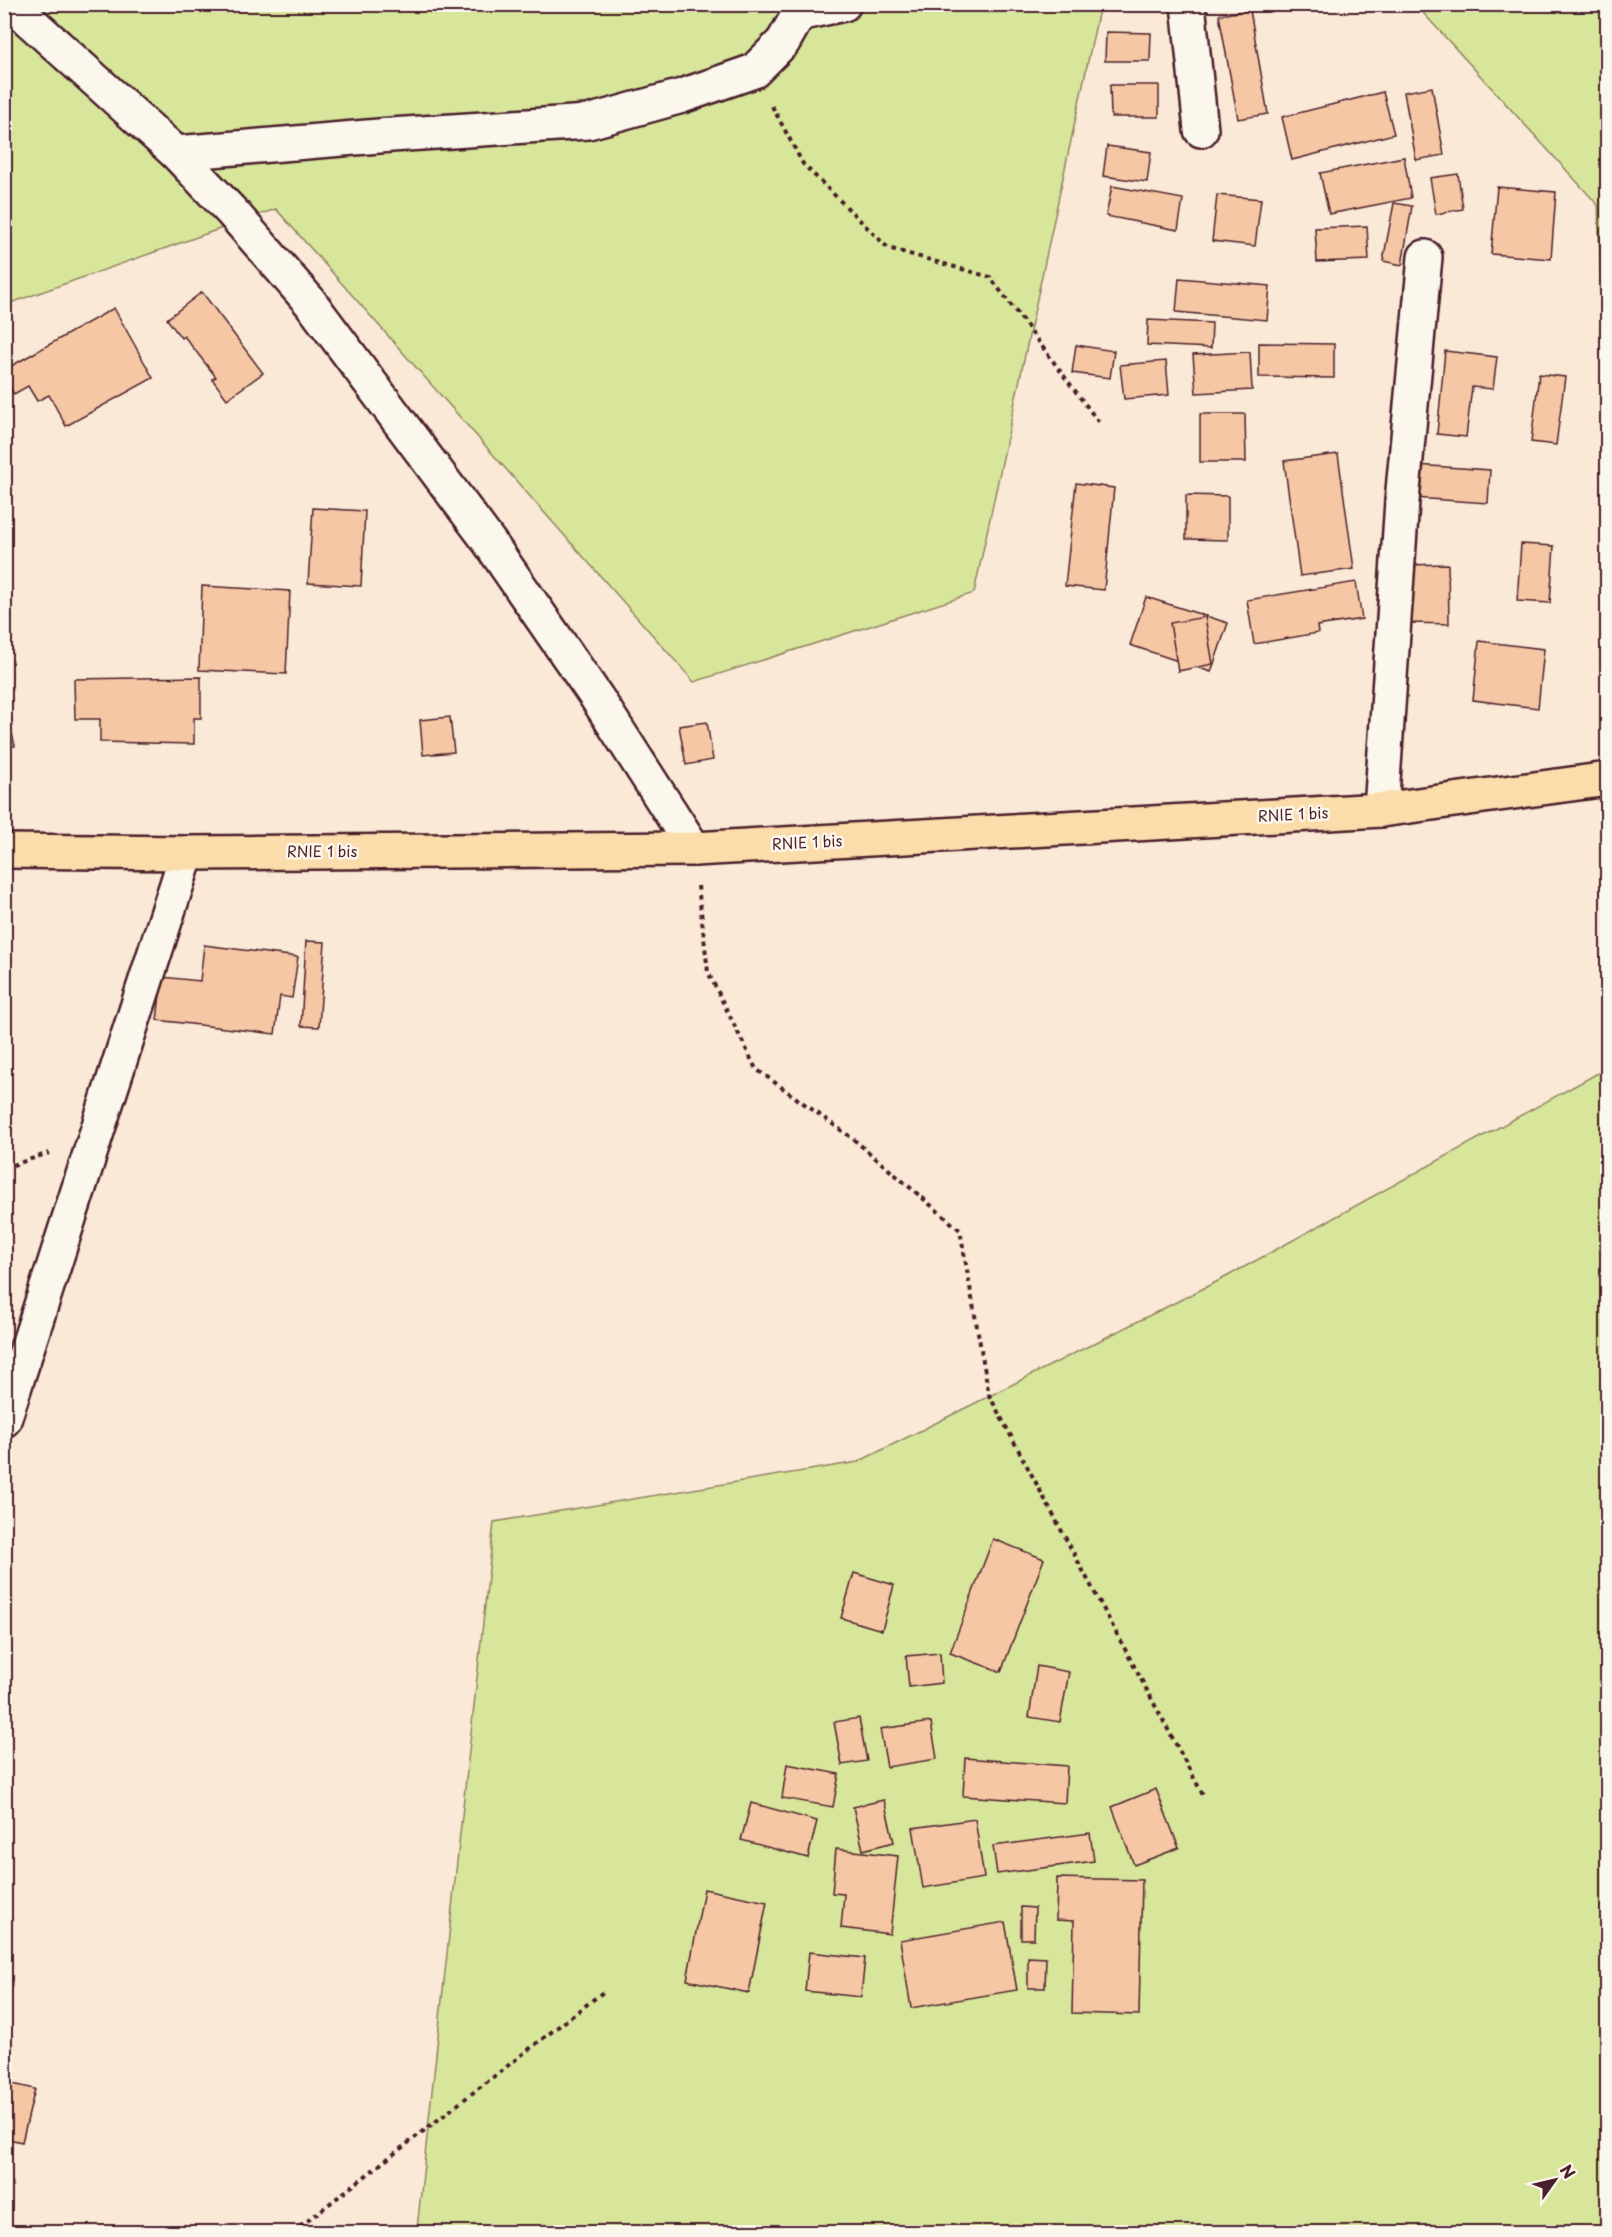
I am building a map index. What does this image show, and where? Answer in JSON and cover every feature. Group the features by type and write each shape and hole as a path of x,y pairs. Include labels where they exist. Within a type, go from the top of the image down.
{"main road":[{"name":"RNIE 1 bis","path":"4,851 186,853 694,849 1381,810 1608,779"}],"street":[{"path":"10,4 176,153 232,212 310,302 490,543 577,669 694,849"},
{"path":"176,153 391,135 588,122 682,96 753,71 783,42 800,9 844,4"},
{"path":"1188,4 1201,130"},
{"path":"1381,810 1402,501 1425,257"},
{"path":"4,1420 186,853"}],"path":[{"path":"753,71 803,164 888,248 990,277 1100,424"},
{"path":"694,849 708,972 756,1069 852,1138 960,1230 989,1395 1203,1795"},
{"path":"293,2232 603,1992"}],"green space":[{"path":"4,5 1100,5 974,593 694,682 276,209 5,305"},
{"path":"1416,5 1607,5 1607,444 1598,205"},
{"path":"1607,1069 1607,2232 414,2232 417,2229 494,1522 858,1462 1226,1277"}],"building":[{"path":"1250,10 1268,114 1238,119 1219,15"},
{"path":"1106,32 1151,33 1150,61 1105,61"},
{"path":"1110,85 1159,85 1159,117 1111,117"},
{"path":"1432,87 1444,155 1416,160 1404,92"},
{"path":"1383,92 1394,134 1292,160 1282,117"},
{"path":"1107,146 1151,152 1147,182 1103,176"},
{"path":"1404,157 1411,198 1329,214 1320,173"},
{"path":"1458,174 1463,209 1436,214 1430,178"},
{"path":"1112,186 1183,199 1178,230 1106,216"},
{"path":"1497,187 1556,192 1551,259 1491,254"},
{"path":"1217,195 1261,199 1255,246 1212,241"},
{"path":"1394,203 1412,206 1402,265 1383,261"},
{"path":"1367,226 1369,260 1317,262 1315,228"},
{"path":"1179,278 1270,286 1267,320 1176,312"},
{"path":"202,292 263,373 227,399 212,379 216,377 184,336 181,338 167,319"},
{"path":"114,308 153,378 66,426 49,395 37,401 28,386 14,394 4,378 4,370"},
{"path":"1148,320 1212,323 1211,348 1147,345"},
{"path":"1259,343 1334,344 1334,378 1259,377"},
{"path":"1076,345 1114,351 1110,378 1072,373"},
{"path":"1445,351 1497,357 1493,389 1472,387 1466,437 1437,434"},
{"path":"1250,352 1252,390 1196,393 1193,355"},
{"path":"1166,361 1169,395 1124,399 1120,365"},
{"path":"1539,374 1565,377 1556,445 1531,442"},
{"path":"1200,414 1245,414 1246,462 1200,462"},
{"path":"1338,454 1354,569 1300,576 1284,461"},
{"path":"1416,465 1490,470 1488,503 1414,498"},
{"path":"1076,483 1114,488 1104,590 1065,586"},
{"path":"1186,495 1228,496 1228,540 1186,539"},
{"path":"313,508 365,511 361,586 308,583"},
{"path":"1521,544 1554,546 1550,603 1517,601"},
{"path":"1448,564 1449,624 1411,623 1407,565"},
{"path":"1356,582 1362,619 1317,626 1318,633 1254,644 1247,600"},
{"path":"202,586 290,591 286,674 199,670"},
{"path":"1146,597 1228,623 1211,672 1130,645"},
{"path":"1205,617 1213,664 1178,671 1170,623"},
{"path":"1479,641 1544,649 1538,708 1473,700"},
{"path":"201,677 201,718 194,718 194,744 100,742 100,719 75,719 74,679"},
{"path":"450,717 454,752 423,755 420,720"},
{"path":"707,722 713,760 686,765 679,726"},
{"path":"10,725 15,746 4,748 4,726"},
{"path":"306,941 325,942 319,1027 301,1026"},
{"path":"204,945 298,957 292,998 280,996 275,1034 157,1020 162,977 200,981"},
{"path":"993,1539 1044,1559 1001,1672 950,1653"},
{"path":"854,1573 894,1585 882,1630 841,1618"},
{"path":"940,1653 942,1683 909,1687 906,1656"},
{"path":"1037,1666 1069,1672 1060,1722 1029,1717"},
{"path":"859,1718 867,1761 842,1765 834,1722"},
{"path":"931,1722 937,1759 887,1767 880,1729"},
{"path":"965,1758 1067,1766 1065,1803 963,1796"},
{"path":"787,1764 839,1774 833,1807 782,1798"},
{"path":"1156,1789 1179,1848 1134,1865 1112,1807"},
{"path":"884,1800 894,1842 863,1850 853,1807"},
{"path":"751,1803 817,1821 808,1858 741,1840"},
{"path":"975,1819 984,1878 923,1888 913,1828"},
{"path":"1090,1833 1094,1861 997,1874 993,1846"},
{"path":"836,1849 898,1856 890,1934 841,1928 844,1894 832,1893"},
{"path":"1057,1878 1142,1880 1139,2015 1072,2013 1074,1921 1056,1920"},
{"path":"704,1889 767,1902 749,1993 687,1980"},
{"path":"1021,1907 1035,1908 1034,1939 1021,1939"},
{"path":"1005,1922 1017,1990 911,2008 900,1940"},
{"path":"809,1952 865,1958 861,1997 805,1991"},
{"path":"1028,1957 1046,1958 1045,1988 1028,1988"},
{"path":"4,2082 35,2089 22,2142 4,2138"}]}
